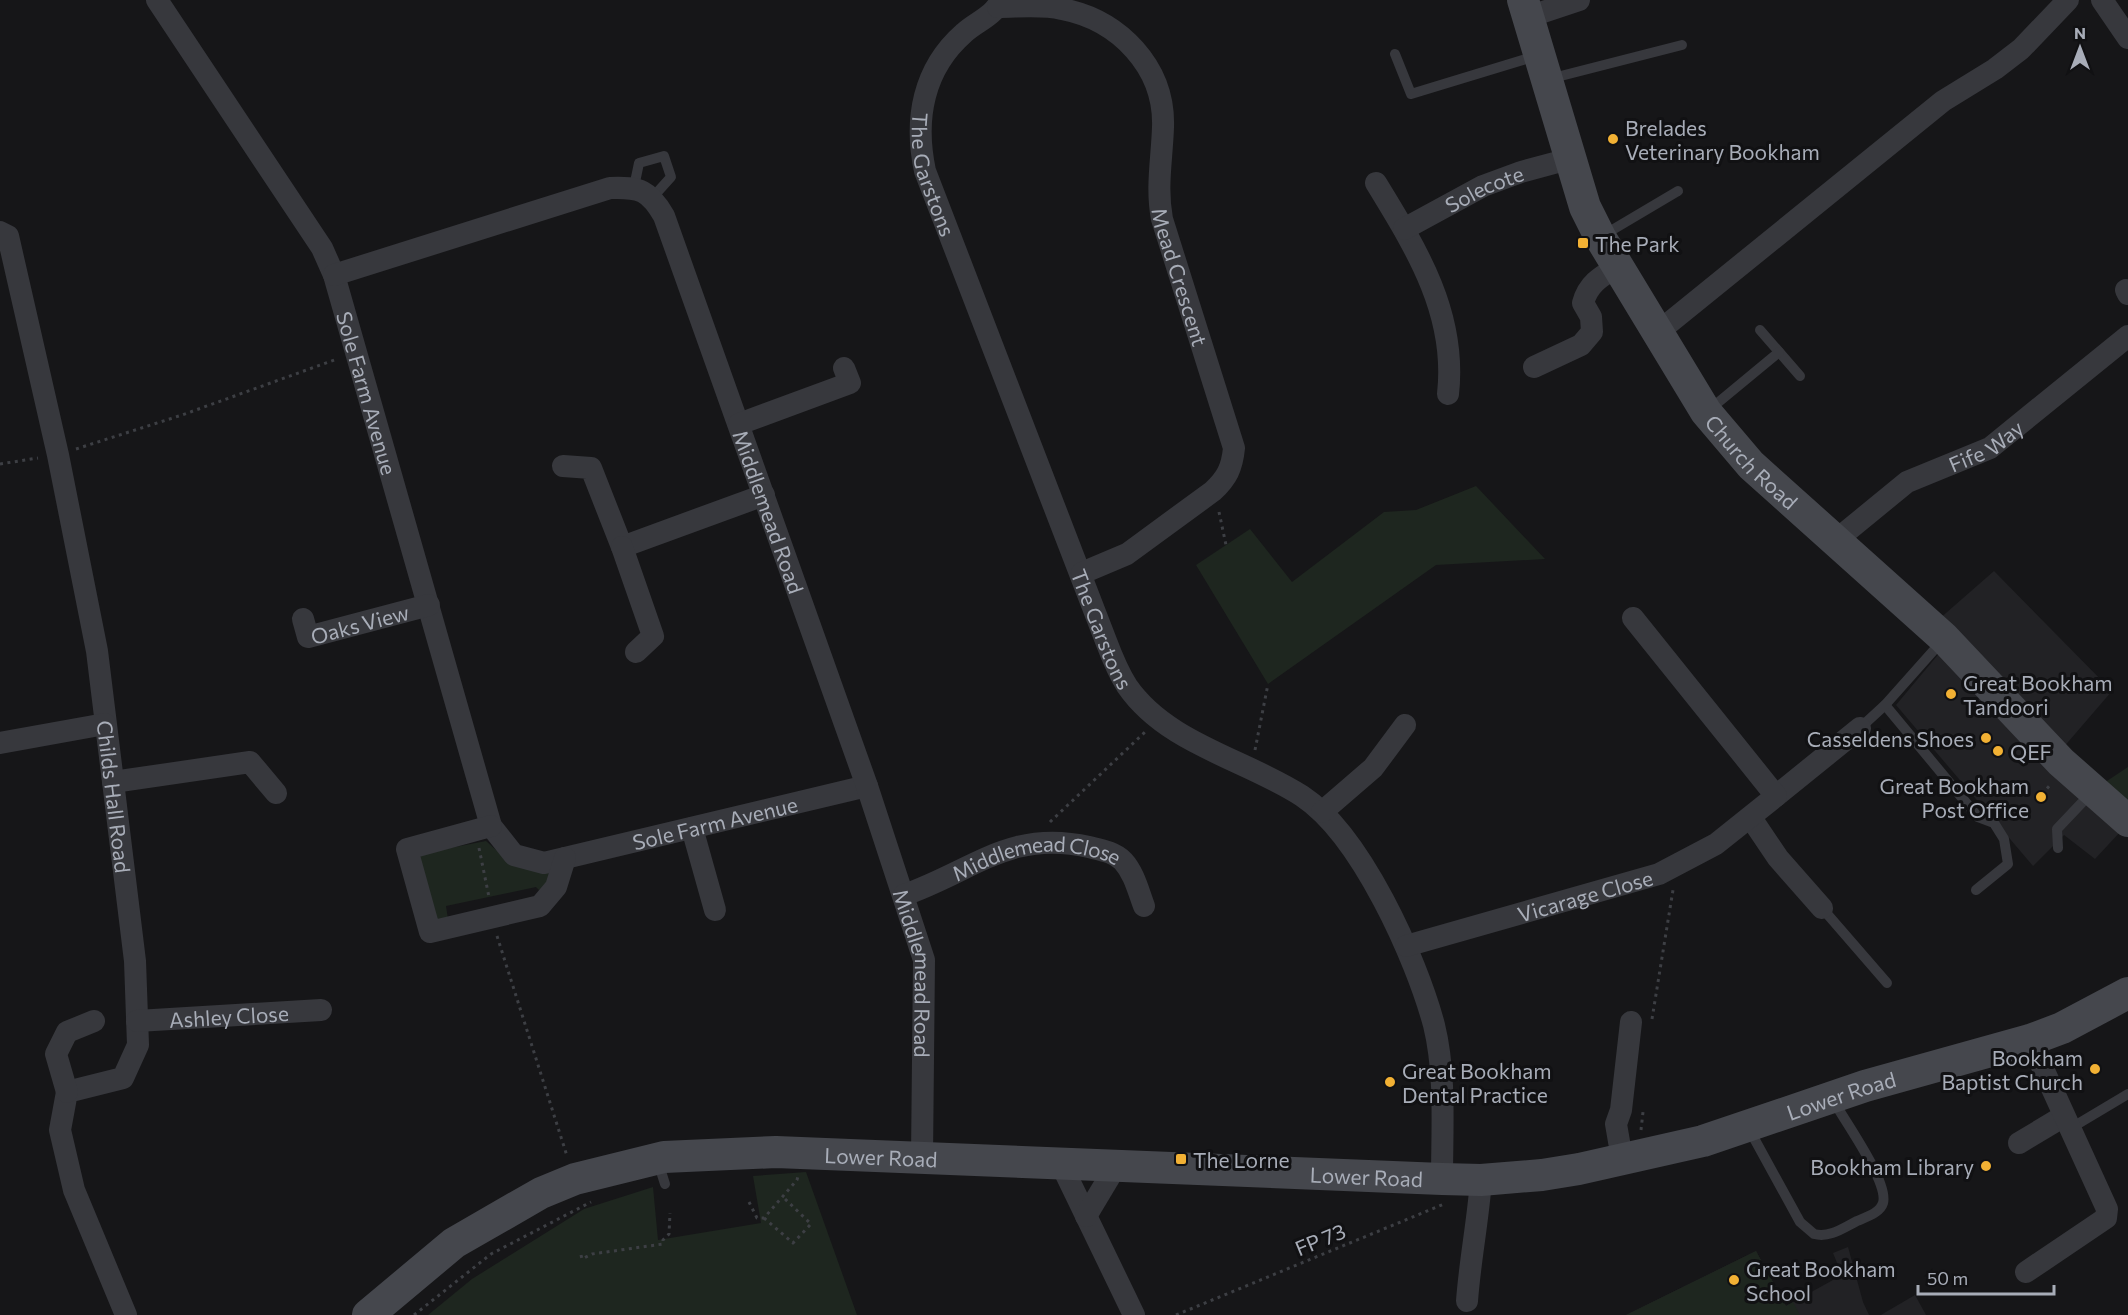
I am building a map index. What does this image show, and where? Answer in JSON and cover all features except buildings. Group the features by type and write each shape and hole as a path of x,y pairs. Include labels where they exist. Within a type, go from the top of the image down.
{"street":[{"name":"Sole Farm Avenue","path":"158,0 322,248 334,275 429,605 484,828 514,855 544,863 867,786"},
{"path":"1525,8 1579,0"},
{"path":"1658,332 1943,101 1995,69 2021,49 2068,0"},
{"path":"2102,0 2128,38"},
{"name":"Mead Crescent","path":"1000,3 1061,8 1106,24 1126,39 1142,57 1161,102 1163,126 1158,185 1162,219 1234,448 1233,465 1226,479 1215,490 1128,554 1082,573"},
{"name":"The Garstons","path":"1000,3 988,17 966,31 947,49 933,71 924,96 920,122 920,147 930,182 1117,669 1128,687 1158,718 1205,747 1251,768 1304,798 1322,812 1377,888 1406,946 1434,1025 1462,1179 1477,1233 1470,1264 1467,1301"},
{"name":"Church Road","path":"1525,8 1569,159 1600,237 1706,412 1751,465 1944,638 2061,762 2128,821"},
{"name":"Solecote","path":"1404,229 1483,186 1521,172 1569,159"},
{"path":"1376,183 1404,229 1445,321 1451,366 1448,394"},
{"name":"Middlemead Road","path":"334,275 610,188 644,192 664,216 867,786 924,960 922,1157"},
{"name":"Childs Hall Road","path":"0,232 8,236 58,455 97,651 135,962 138,1045 123,1078 67,1092"},
{"path":"1533,367 1581,345 1592,332 1591,317 1583,303 1586,290 1597,279 1617,267"},
{"name":"Fife Way","path":"1835,541 1906,483 1990,448 2128,336"},
{"path":"739,424 850,383 844,368"},
{"path":"562,466 591,468 653,636 636,652"},
{"path":"622,547 764,495"},
{"name":"Oaks View","path":"303,619 308,638 429,605"},
{"path":"1633,618 1776,796"},
{"path":"0,743 105,724"},
{"path":"1322,812 1373,768 1405,726"},
{"name":"Vicarage Close","path":"1406,946 1638,882 1677,866 1716,844 1751,818 1860,728"},
{"path":"113,782 250,762 276,793"},
{"path":"1751,818 1778,858 1822,908"},
{"path":"484,828 407,849 430,932 493,919 540,906 556,887 565,858"},
{"path":"692,828 715,910"},
{"name":"Middlemead Close","path":"904,894 924,888 984,856 1035,843 1069,842 1108,851 1121,859 1132,875 1144,906"},
{"name":"Lower Road","path":"368,1315 454,1243 512,1208 575,1179 661,1171 709,1153 798,1152 1462,1179 1542,1175 1703,1141 1926,1067 2030,1040 2062,1028 2128,993"},
{"name":"Ashley Close","path":"137,1021 321,1010"},
{"path":"94,1021 67,1032 56,1054 67,1092 60,1130 74,1191 126,1315"},
{"path":"1631,1157 1616,1124 1641,1022"},
{"path":"2026,1272 2106,1218 2107,1209 2104,1198 2030,1040"},
{"path":"2019,1143 2067,1122"},
{"path":"1061,1164 1134,1315"},
{"path":"1086,1216 1116,1166"}],"lane":[{"path":"1395,54 1411,94 1542,67 1682,45"},
{"path":"1600,237 1678,191"},
{"path":"1760,330 1800,376"},
{"path":"1706,412 1779,352"},
{"path":"1860,728 1885,705 1944,638"},
{"path":"1885,705 1978,817 1994,823 2004,839 2008,864 1976,890"},
{"path":"2058,848 2057,829 2093,791"},
{"path":"1822,908 1887,982"},
{"path":"2067,1122 2128,1094"},
{"path":"1747,1125 1800,1222 1814,1234 1831,1234 1873,1213 1884,1201 1881,1183 1831,1097"}],"path":[{"path":"0,464 58,455 182,415 355,352"},
{"path":"1215,490 1226,545"},
{"path":"1251,768 1268,684"},
{"path":"1035,843 1044,828 1158,718"},
{"path":"484,828 493,919 569,1164"},
{"path":"1641,1022 1677,866"},
{"path":"1631,1157 1643,1111"},
{"path":"764,1218 797,1180 798,1152"},
{"name":"FP 73","path":"1176,1315 1457,1199 1462,1179"},
{"path":"749,1202 757,1218 764,1218 793,1244 811,1224 783,1197"},
{"path":"414,1315 491,1254 593,1201"},
{"path":"580,1255 582,1259 592,1254 663,1244 663,1239 669,1234 669,1213"}],"shaded area":[{"path":"1476,486 1545,559 1436,565 1268,684 1196,565 1250,529 1292,582 1384,512 1416,510"},
{"path":"1994,571 2112,691 2050,763 2121,831 2095,859 2064,835 2033,866 1896,705 1952,638 1938,620"},
{"path":"2128,767 2128,806 2101,785"},
{"path":"486,841 514,866 550,870 549,884 539,890 536,887 446,906 448,919 437,922 419,854"},
{"path":"806,1172 857,1315 428,1315 472,1279 584,1209 653,1187 658,1240 761,1223 753,1176"},
{"name":"Great Bookham School","path":"1848,1247 1863,1302 1869,1315 1626,1315 1756,1251 1786,1306 1842,1275 1833,1253"},
{"name":"Great Bookham School","path":"1756,1251 1786,1306 1793,1302 1800,1315 1626,1315"},
{"name":"Great Bookham School","path":"1915,1295 1926,1315 1881,1315 1886,1312"}],"place":[{"name":"Brelades Veterinary Bookham","path":"1613,139"},
{"name":"The Park","path":"1583,243"},
{"name":"Great Bookham Tandoori","path":"1951,694"},
{"name":"Casseldens Shoes","path":"1986,738"},
{"name":"QEF","path":"1998,751"},
{"name":"Great Bookham Post Office","path":"2041,797"},
{"name":"Bookham Baptist Church","path":"2095,1069"},
{"name":"Great Bookham Dental Practice","path":"1390,1082"},
{"name":"The Lorne","path":"1181,1159"},
{"name":"Bookham Library","path":"1986,1166"},
{"name":"Great Bookham School","path":"1734,1280"}]}
